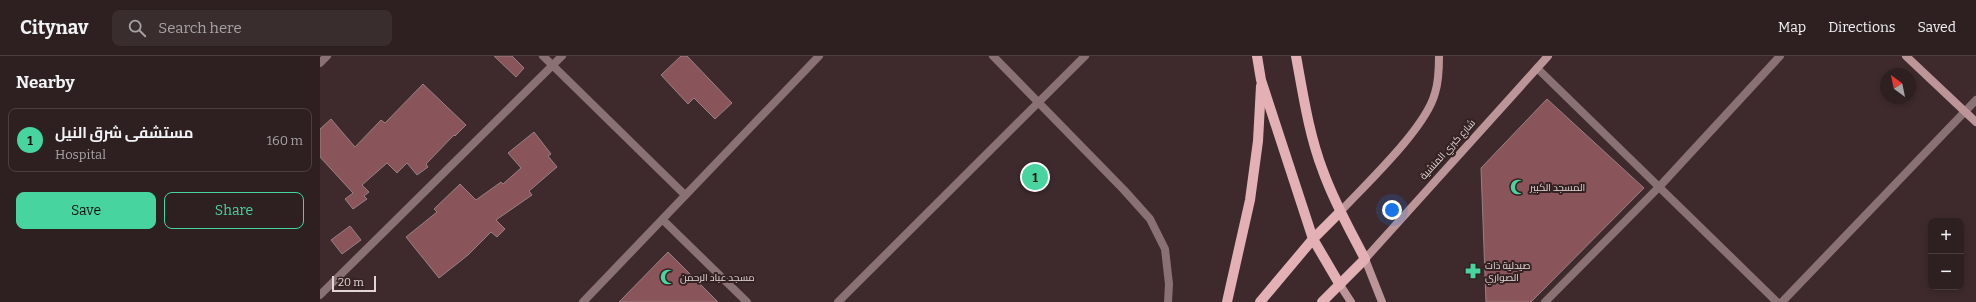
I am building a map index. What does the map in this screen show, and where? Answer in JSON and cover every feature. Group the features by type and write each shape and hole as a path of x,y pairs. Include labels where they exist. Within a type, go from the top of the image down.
{"main road":[{"path":"1257,56 1261,80 1313,239 1340,285"},
{"path":"1296,56 1316,150 1340,212 1365,259"},
{"path":"1227,302 1250,200 1258,141 1261,80"},
{"path":"1260,302 1313,239 1340,212"},
{"name":"شارع كبري المنشية","path":"1322,302 1365,259"}],"street":[{"path":"320,63 327,56"},
{"path":"543,56 686,195"},
{"path":"320,295 562,56"},
{"path":"583,302 819,56"},
{"path":"993,56 1039,102 1150,219 1165,249 1169,284 1168,302"},
{"path":"838,302 1085,56"},
{"path":"1340,212 1395,153 1424,117 1435,93 1439,56"},
{"name":"شارع كبري المنشية","path":"1365,259 1548,56"},
{"path":"1545,302 1660,186 1780,56"},
{"path":"1906,56 1976,122"},
{"path":"1537,68 1660,186 1777,302"},
{"path":"1782,302 1976,100"},
{"path":"663,220 747,302"},
{"path":"1365,259 1382,302"},
{"path":"1340,285 1351,302"}],"building":[{"path":"494,56 512,56 524,68 516,77"},
{"path":"681,56 687,56 732,103 715,119 694,98 688,104 661,75"},
{"path":"423,84 466,125 455,136 454,135 426,164 428,167 417,175 407,163 397,173 387,163 362,185 369,192 364,196 367,199 353,209 345,199 353,193 320,157 320,129 331,119 355,147 381,120 385,123"},
{"path":"1547,99 1644,188 1531,302 1486,302 1481,168"},
{"path":"534,132 551,154 548,156 557,167 529,191 532,195 496,220 505,229 497,237 491,232 468,255 439,278 406,237 437,212 434,209 460,184 476,200 501,182 503,184 521,168 508,153"},
{"path":"350,226 361,240 342,254 331,240"},
{"name":"مسجد عباد الرحمن","path":"668,252 718,302 619,302"}],"place":[{"name":"مستشفى شرق النيل","path":"1035,177"},
{"name":"المسجد الكبير","path":"1518,187"},
{"name":"صيدلية ذات الصواري","path":"1473,271"},
{"name":"مسجد عباد الرحمن","path":"668,277"}]}
